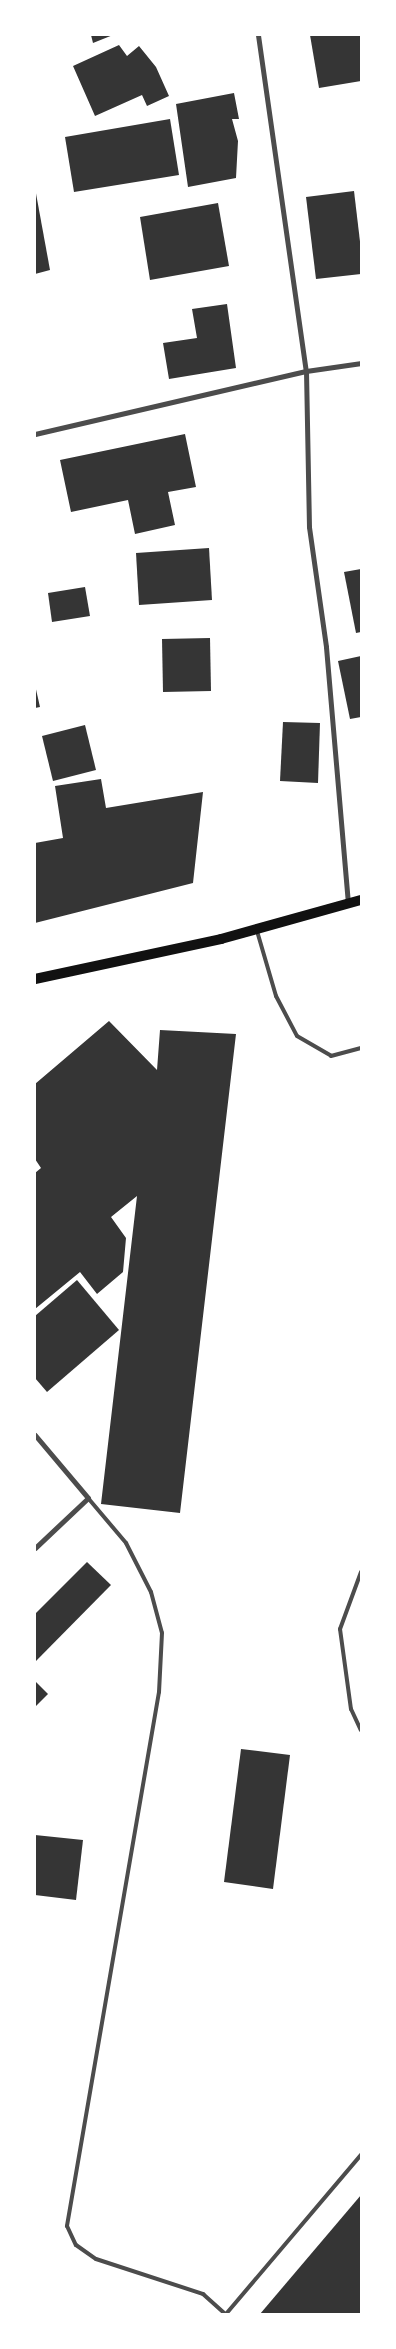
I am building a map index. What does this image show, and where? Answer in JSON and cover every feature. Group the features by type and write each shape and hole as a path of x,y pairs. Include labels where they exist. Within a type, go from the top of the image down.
{"main road":[{"path":"35,979 220,939 361,900"}],"street":[{"path":"258,35 306,371 309,526 326,647 348,904"},
{"path":"35,434 306,371 361,363"},
{"path":"35,1435 88,1498 35,1548"}],"lane":[{"path":"257,929 276,996 297,1036 331,1056 361,1048"},
{"path":"88,1498 126,1543 151,1592 162,1633 159,1692 68,2226 76,2245 96,2259 204,2294 226,2314 361,2155"},
{"path":"361,1572 340,1629 351,1709 361,1730"}],"building":[{"path":"91,35 113,35 93,43"},
{"path":"310,35 361,35 361,81 319,88"},
{"path":"119,45 127,56 139,46 156,67 169,96 147,106 142,95 95,116 73,66"},
{"path":"234,93 239,119 232,119 238,141 236,178 188,187 176,104"},
{"path":"170,119 179,175 74,192 65,137"},
{"path":"35,188 50,270 35,274"},
{"path":"354,191 361,250 361,274 316,279 306,197"},
{"path":"218,203 229,266 150,280 140,217"},
{"path":"227,304 236,368 169,379 163,343 197,338 192,309"},
{"path":"185,434 196,487 168,492 175,525 135,534 128,500 71,512 60,460"},
{"path":"209,548 212,600 139,605 136,553"},
{"path":"361,569 361,632 356,633 344,572"},
{"path":"85,587 90,616 52,622 48,593"},
{"path":"210,638 211,691 163,692 162,639"},
{"path":"361,656 361,717 350,719 338,661"},
{"path":"35,685 40,707 35,708"},
{"path":"283,722 320,723 318,783 280,781"},
{"path":"85,725 96,770 53,781 42,736"},
{"path":"101,779 106,808 203,792 193,883 35,923 35,843 63,838 55,786"},
{"path":"109,1021 157,1070 160,1030 236,1034 180,1513 101,1504 137,1196 111,1217 126,1238 123,1272 97,1294 80,1272 35,1309 35,1173 41,1168 35,1159 35,1084"},
{"path":"77,1280 119,1330 47,1392 35,1378 35,1316"},
{"path":"87,1562 111,1585 35,1662 35,1614"},
{"path":"35,1681 48,1694 35,1707"},
{"path":"241,1749 290,1755 273,1889 224,1882"},
{"path":"35,1835 83,1840 76,1900 35,1895"},
{"path":"361,2195 361,2314 260,2314"}]}
